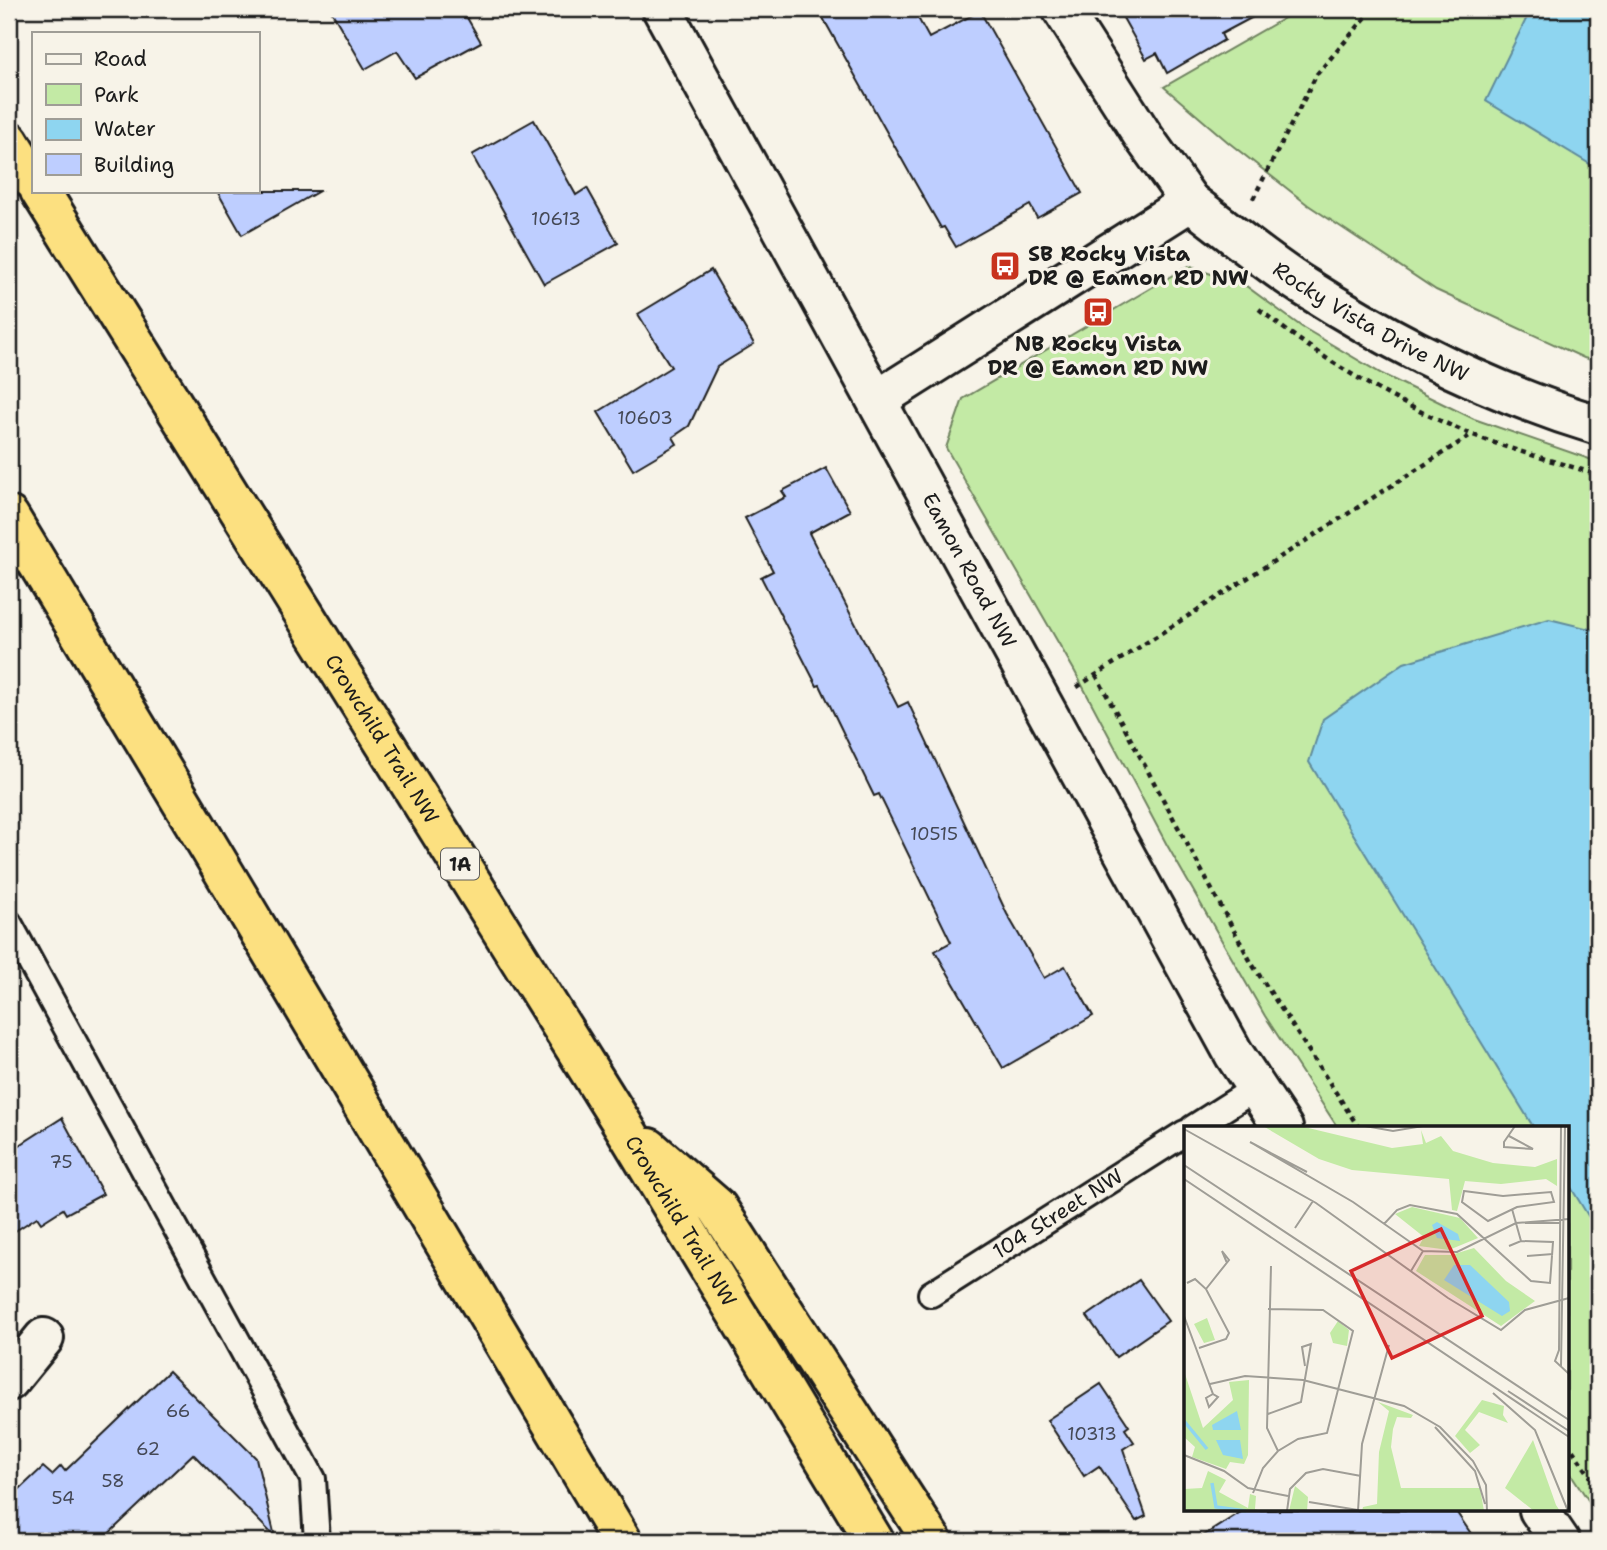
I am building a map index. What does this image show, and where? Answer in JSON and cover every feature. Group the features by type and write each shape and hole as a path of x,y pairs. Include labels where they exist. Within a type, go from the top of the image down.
{"highway":[{"path":"9,141 32,178"},
{"name":"Crowchild Trail NW","path":"41,192 623,1125 874,1541"},
{"path":"9,516 622,1541"},
{"path":"623,1125 717,1207 933,1541"}],"street":[{"name":"Eamon Road NW","path":"662,9 1234,1054 1282,1126"},
{"name":"Rocky Vista Drive NW","path":"1062,9 1145,139 1190,202 1304,286 1410,348 1545,409 1598,425"},
{"path":"877,400 1190,202"},
{"path":"9,1381 44,1338"},
{"path":"1540,1512 1560,1541"}],"lane":[{"path":"9,923 313,1479 317,1541"},
{"path":"1196,1126 1256,1088"},
{"name":"104 Street NW","path":"930,1294 1184,1134"}],"path":[{"path":"1234,235 1317,74 1373,9"},
{"path":"1043,708 1472,435"},
{"path":"1096,675 1252,964 1358,1126"},
{"path":"1568,1442 1598,1487"}],"green space":[{"path":"1300,9 1598,9 1598,362 1436,290 1308,205 1164,87"},
{"path":"1188,266 1246,286 1302,327 1382,374 1474,419 1598,462 1598,1515 1568,1470 1568,1126 1337,1126 1265,1016 1167,845 1074,670 946,448 963,399"}],"water":[{"path":"1531,9 1598,9 1598,169 1486,101"},
{"path":"1549,619 1598,631 1598,1232 1568,1183 1568,1126 1533,1126 1309,762 1323,719 1404,663"}],"building":[{"path":"330,9 462,9 481,42 415,78 397,51 365,69"},
{"path":"818,9 913,9 929,38 980,11 1082,193 1037,218 1030,205 956,247 944,227 941,228"},
{"path":"1118,9 1268,9 1221,34 1224,40 1167,73 1157,53 1146,59"},
{"path":"534,120 576,195 587,188 618,243 544,284 472,155"},
{"path":"319,191 242,235 218,192"},
{"path":"711,270 754,344 717,367 689,426 673,437 677,444 633,470 598,412 671,367 638,314"},
{"path":"826,468 850,511 809,533 898,707 908,702 1007,914 1044,978 1065,966 1093,1016 1003,1068 935,951 951,942 879,794 874,796 820,685 817,686 761,577 773,571 745,518 786,497 782,491"},
{"path":"62,1118 103,1194 66,1214 63,1209 41,1223 37,1217 9,1235 9,1152"},
{"path":"1139,1280 1168,1321 1116,1357 1087,1316"},
{"path":"169,1371 256,1458 275,1537 193,1454 101,1541 9,1541 9,1499 43,1467 52,1475 61,1466 65,1471"},
{"path":"1101,1384 1129,1426 1125,1429 1134,1442 1123,1449 1146,1516 1136,1521 1099,1466 1084,1476 1047,1420"},
{"path":"1241,1512 1456,1512 1476,1541 1195,1541"}],"place":[{"name":"SB Rocky Vista DR @ Eamon RD NW","path":"1005,266"},
{"name":"NB Rocky Vista DR @ Eamon RD NW","path":"1098,312"}]}
